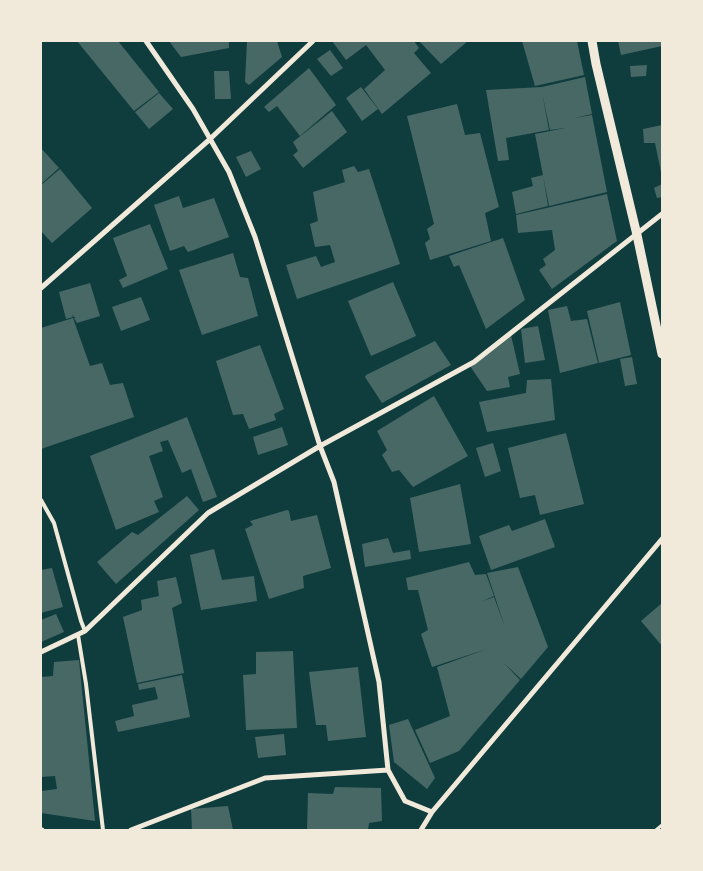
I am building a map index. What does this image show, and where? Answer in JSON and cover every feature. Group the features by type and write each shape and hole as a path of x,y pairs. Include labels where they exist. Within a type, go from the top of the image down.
{"street":[{"path":"146,41 193,109 229,172 255,237 320,446 334,482 379,682 388,770 405,801 432,812"},
{"path":"41,288 209,140 314,41"},
{"path":"592,41 637,235 662,354"},
{"path":"41,652 86,631 208,514 320,446 474,362 662,214"},
{"path":"421,830 432,812 662,539"},
{"path":"130,830 265,778 388,770"}],"lane":[{"path":"41,500 54,524 81,621 86,631"},
{"path":"78,635 86,684 103,830"}],"path":[{"path":"656,830 662,825"}],"building":[{"path":"77,41 118,41 159,92 134,111"},
{"path":"169,41 229,41 229,48 181,57"},
{"path":"247,41 277,41 282,57 249,85 245,82"},
{"path":"332,41 414,41 419,48 414,53 431,73 382,114 364,89 385,70 366,45 346,60"},
{"path":"419,41 468,41 441,64"},
{"path":"522,41 577,41 584,75 535,86"},
{"path":"618,41 662,41 662,46 621,55"},
{"path":"330,50 343,68 331,76 317,59"},
{"path":"647,65 646,76 631,77 630,66"},
{"path":"309,68 336,105 300,136 277,106 269,112 264,107"},
{"path":"214,71 229,71 231,99 215,99"},
{"path":"585,77 592,114 574,118 592,115 607,192 549,206 535,134 565,128 550,130 542,93 549,130 506,138 509,160 498,161 486,90 542,87"},
{"path":"361,87 378,109 362,121 346,98"},
{"path":"159,93 173,109 149,129 135,112"},
{"path":"457,104 465,135 480,133 499,207 485,213 491,241 430,260 425,243 430,239 427,229 434,224 407,116"},
{"path":"332,111 347,132 303,168 293,155 298,151 293,142"},
{"path":"662,125 661,172 655,143 644,143 643,129"},
{"path":"41,148 59,168 41,184"},
{"path":"251,151 261,169 246,177 236,157"},
{"path":"354,166 358,172 369,169 400,264 297,299 286,265 316,256 321,267 335,262 330,245 315,247 310,224 318,221 313,192 345,182 342,170"},
{"path":"60,169 92,208 52,243 41,231 41,185"},
{"path":"543,175 548,206 516,214 512,192 533,186 531,178"},
{"path":"662,184 662,197 657,198 654,188"},
{"path":"607,194 617,241 552,289 539,270 546,265 543,259 555,250 552,230 518,233 516,215"},
{"path":"179,196 183,208 214,198 229,237 188,252 184,246 170,251 154,205"},
{"path":"150,224 168,269 123,288 119,280 127,276 113,238"},
{"path":"503,238 525,300 486,329 459,265 454,267 449,256"},
{"path":"233,253 240,277 248,278 258,316 202,335 179,270"},
{"path":"393,282 416,336 371,356 348,301"},
{"path":"90,283 100,316 77,323 74,318 76,317 72,314 73,317 66,319 59,292"},
{"path":"141,297 150,320 121,331 112,307"},
{"path":"620,302 631,355 599,363 587,311"},
{"path":"567,306 571,321 587,319 598,363 560,373 548,310"},
{"path":"73,318 90,366 102,363 110,385 123,383 134,417 41,449 41,328"},
{"path":"538,326 545,360 525,363 521,329"},
{"path":"511,335 520,374 508,377 510,387 487,391 470,366"},
{"path":"435,341 451,365 382,403 365,377 366,375"},
{"path":"260,345 284,409 274,414 276,420 249,429 243,414 233,415 216,361"},
{"path":"632,357 637,384 625,386 620,359"},
{"path":"551,379 555,420 487,432 479,402 526,393 527,380"},
{"path":"434,396 468,456 413,487 399,470 392,472 382,455 387,450 377,431"},
{"path":"187,417 217,497 203,502 191,469 182,473 168,440 160,442 163,451 149,456 163,497 154,501 159,512 116,530 90,456"},
{"path":"282,427 288,445 258,455 253,437"},
{"path":"566,433 584,504 540,515 535,495 520,498 508,448"},
{"path":"493,443 501,471 485,477 476,448"},
{"path":"460,484 471,544 419,552 410,498"},
{"path":"187,496 199,510 116,584 97,562 132,532 138,535"},
{"path":"289,511 291,521 317,515 331,568 303,576 304,588 269,599 245,529 253,525 250,521"},
{"path":"545,519 555,547 491,570 479,536 509,525 512,531"},
{"path":"388,538 393,553 410,550 411,559 365,567 362,544"},
{"path":"214,549 222,580 254,576 257,601 201,610 190,555"},
{"path":"469,562 475,575 486,574 494,596 483,601 494,597 505,627 487,573 518,567 548,647 521,679 504,663 520,680 459,751 430,763 415,730 450,716 437,667 487,649 432,667 421,634 428,630 418,590 408,590 406,578"},
{"path":"52,568 63,607 41,613 41,570"},
{"path":"176,577 182,603 172,608 184,673 137,683 123,617 142,610 141,600 159,596 157,581"},
{"path":"662,603 662,646 641,621"},
{"path":"56,614 64,632 41,642 41,620"},
{"path":"293,651 297,728 246,730 243,675 256,674 256,652"},
{"path":"79,660 95,821 41,813 41,791 57,789 55,776 41,777 41,677 53,676 54,662"},
{"path":"358,667 366,737 328,741 326,725 316,725 309,672"},
{"path":"182,675 190,717 118,732 115,721 134,716 132,705 158,699 155,687 139,690 138,684"},
{"path":"408,719 435,778 427,789 394,762 389,725"},
{"path":"284,734 286,755 258,758 255,737"},
{"path":"335,787 381,788 382,821 369,823 368,830 307,830 308,793 333,794"},
{"path":"228,806 233,830 192,830 191,809"}]}
